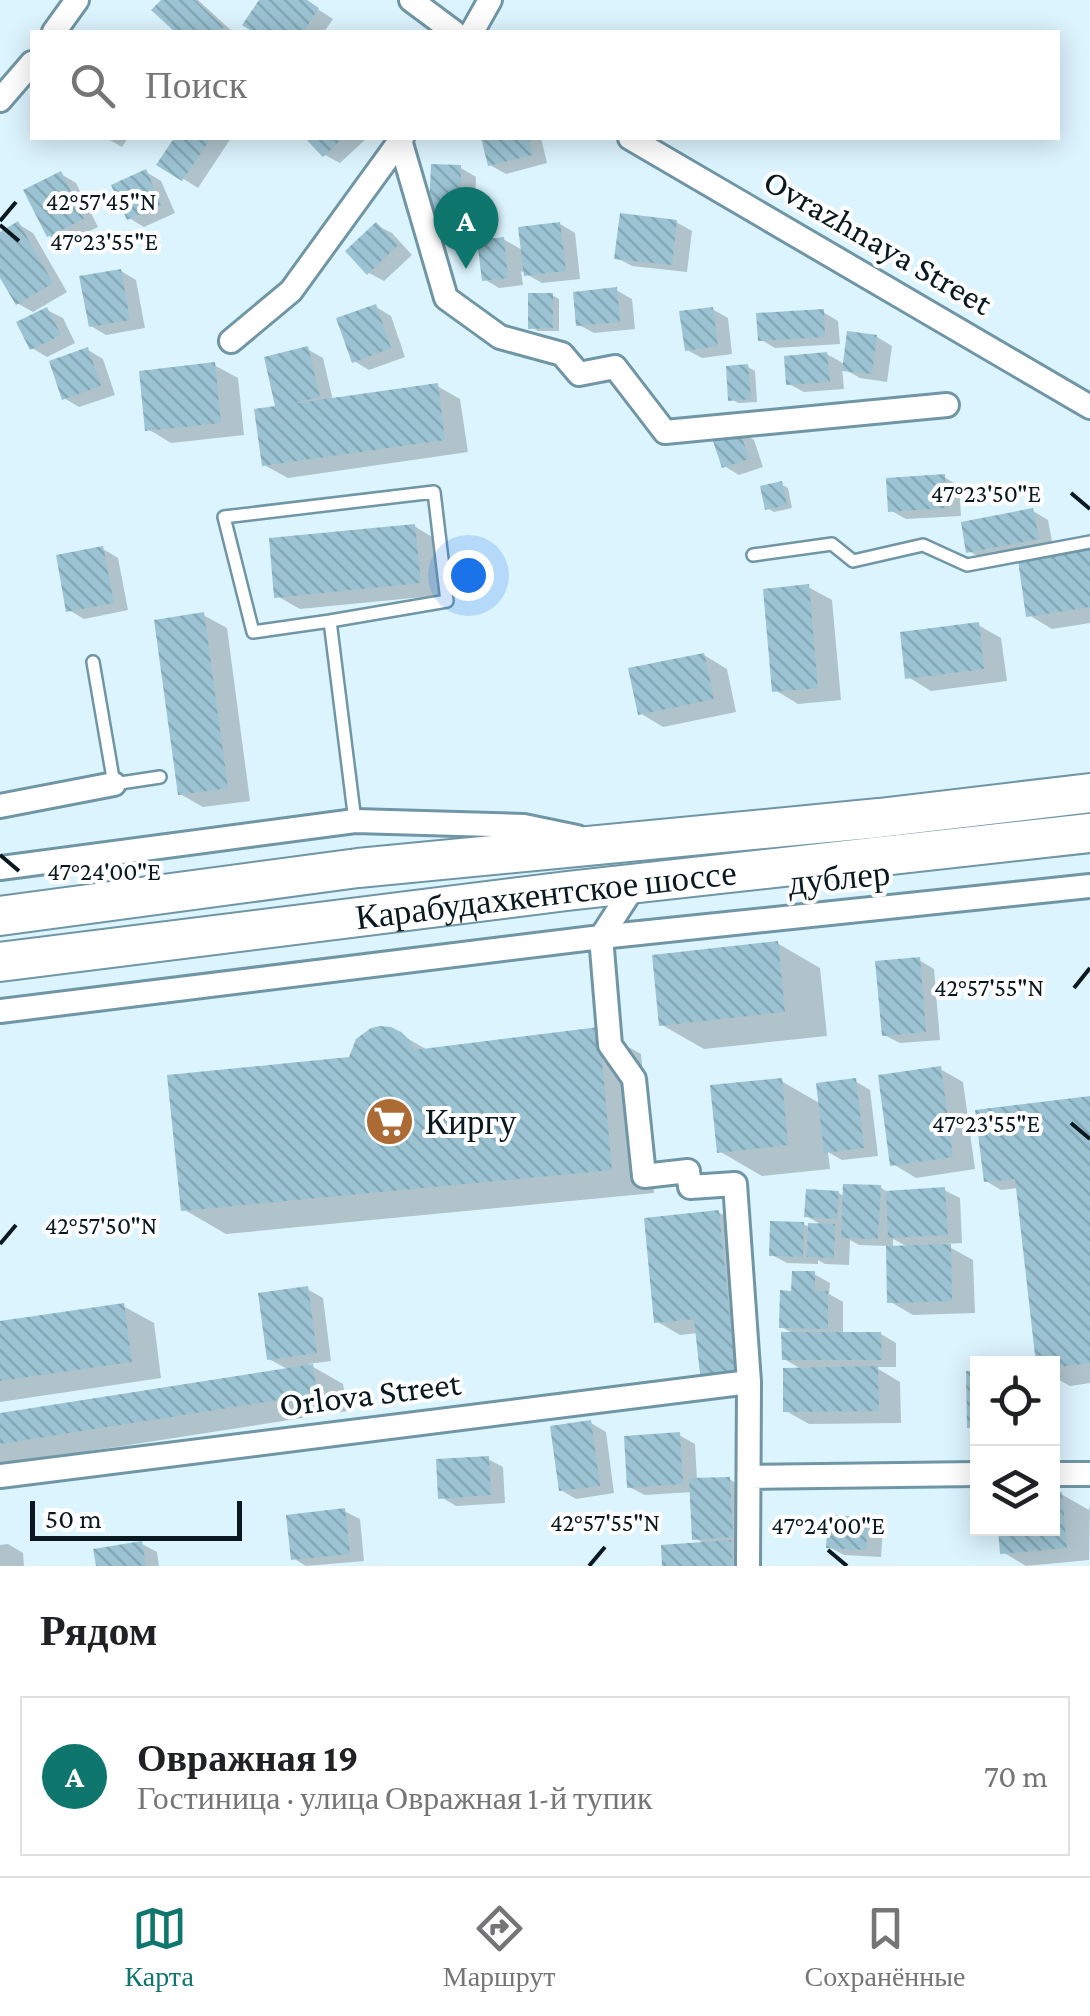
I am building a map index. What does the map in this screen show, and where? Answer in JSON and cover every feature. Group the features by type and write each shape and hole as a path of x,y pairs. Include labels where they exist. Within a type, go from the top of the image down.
{"highway":[{"name":"Карабудахкентское шоссе","path":"0,916 471,855 612,845 1090,793"},
{"name":"Карабудахкентское шоссе","path":"0,962 636,883 1090,833"}],"street":[{"path":"65,28 77,0"},
{"path":"411,0 451,30"},
{"path":"473,30 490,0"},
{"path":"0,100 30,65"},
{"path":"231,341 292,291 400,140"},
{"path":"401,140 446,298 500,337 562,354 579,374 614,367 665,432 947,406"},
{"name":"Ovrazhnaya Street","path":"633,140 1090,407"},
{"path":"0,806 114,784"},
{"path":"0,868 355,821 524,826 612,845"},
{"path":"636,883 601,937 610,1046 634,1079 644,1176 688,1171 690,1186 734,1184 749,1382 748,1566"},
{"name":"дублер","path":"0,1011 601,937 1090,886"},
{"name":"Orlova Street","path":"0,1476 749,1382"},
{"path":"749,1477 970,1474"},
{"path":"1060,1474 1090,1474"}],"lane":[{"path":"434,492 448,601 330,621 252,632 224,517 434,492"},
{"path":"753,556 832,544 853,561 923,545 967,564 1090,542"},
{"path":"330,621 355,821"},
{"path":"93,662 114,784 160,777"}],"building":[{"path":"161,0 195,0 224,27 173,30 151,10"},
{"path":"259,0 307,0 319,8 304,30 250,30 242,25"},
{"path":"173,140 210,140 182,181 156,165"},
{"path":"307,140 341,140 323,157"},
{"path":"482,140 529,140 533,155 488,166"},
{"path":"431,164 461,165 460,212 429,211"},
{"path":"146,169 161,205 127,220 111,185"},
{"path":"61,171 84,219 47,237 23,190"},
{"path":"620,213 677,220 672,265 614,259"},
{"path":"18,221 53,283 16,305 0,278 0,232"},
{"path":"376,222 398,245 367,275 345,251"},
{"path":"560,222 566,271 524,276 518,227"},
{"path":"504,237 508,278 482,281 477,240"},
{"path":"121,269 130,320 89,327 79,276"},
{"path":"617,287 620,322 576,326 573,292"},
{"path":"528,293 553,293 553,328 528,329"},
{"path":"376,304 391,348 352,363 336,318"},
{"path":"47,307 61,335 30,350 16,322"},
{"path":"713,307 718,346 685,351 679,311"},
{"path":"824,309 825,337 758,341 756,313"},
{"path":"847,331 877,335 872,374 842,371"},
{"path":"308,346 320,397 290,404 438,383 445,440 262,466 254,409 275,406 264,357"},
{"path":"88,347 101,386 62,400 49,361"},
{"path":"827,352 830,382 786,385 784,356"},
{"path":"215,362 221,423 145,431 139,371"},
{"path":"748,364 751,399 728,401 726,366"},
{"path":"739,428 749,459 722,468 712,438"},
{"path":"945,474 946,508 888,512 886,478"},
{"path":"782,481 787,505 765,510 760,486"},
{"path":"1033,508 1039,539 966,553 961,522"},
{"path":"415,524 421,583 274,598 269,538"},
{"path":"103,546 114,603 66,612 56,555"},
{"path":"1090,549 1090,607 1026,617 1018,560"},
{"path":"809,584 818,688 772,692 763,589"},
{"path":"204,612 228,788 178,795 154,620"},
{"path":"979,622 984,669 905,679 900,632"},
{"path":"704,653 714,699 638,715 628,668"},
{"path":"778,941 785,1012 659,1026 652,955"},
{"path":"920,957 926,1032 882,1036 875,961"},
{"name":"Киргу","path":"380,1026 401,1032 414,1050 599,1027 612,1170 181,1211 167,1075 349,1057 356,1039"},
{"path":"941,1066 953,1157 890,1166 878,1075"},
{"path":"782,1078 788,1145 717,1153 710,1085"},
{"path":"856,1078 864,1148 824,1153 816,1083"},
{"path":"1090,1096 1090,1363 1060,1367 1060,1356 1035,1356 1015,1179 984,1182 975,1110"},
{"path":"843,1184 881,1185 878,1239 841,1238"},
{"path":"945,1187 948,1235 888,1238 886,1191"},
{"path":"806,1189 839,1191 837,1219 804,1217"},
{"path":"719,1210 736,1380 701,1383 694,1319 654,1323 644,1218"},
{"path":"770,1221 804,1222 803,1257 769,1256"},
{"path":"808,1223 835,1224 834,1258 807,1257"},
{"path":"951,1244 952,1301 887,1303 886,1246"},
{"path":"792,1271 815,1271 815,1291 828,1291 828,1329 779,1328 780,1290 791,1291"},
{"path":"308,1286 317,1353 267,1360 258,1293"},
{"path":"124,1303 132,1362 0,1381 0,1321"},
{"path":"781,1332 881,1332 882,1360 782,1360"},
{"path":"313,1364 317,1394 0,1444 0,1413"},
{"path":"878,1366 879,1411 783,1412 783,1368"},
{"path":"966,1371 970,1371 970,1428"},
{"path":"591,1420 600,1486 559,1491 550,1426"},
{"path":"680,1432 683,1484 627,1488 624,1436"},
{"path":"489,1456 491,1495 438,1499 436,1459"},
{"path":"730,1477 733,1537 692,1540 689,1478"},
{"path":"1060,1492 1067,1548 1000,1554 999,1536 1060,1536"},
{"path":"345,1508 350,1554 291,1560 286,1515"},
{"path":"828,1515 868,1517 866,1550 826,1548"},
{"path":"731,1540 733,1566 662,1566 661,1545"},
{"path":"142,1541 146,1566 96,1566 93,1549"}],"place":[{"name":"Овражная 19","path":"466,269"},
{"name":"Киргу","path":"390,1122"}]}
